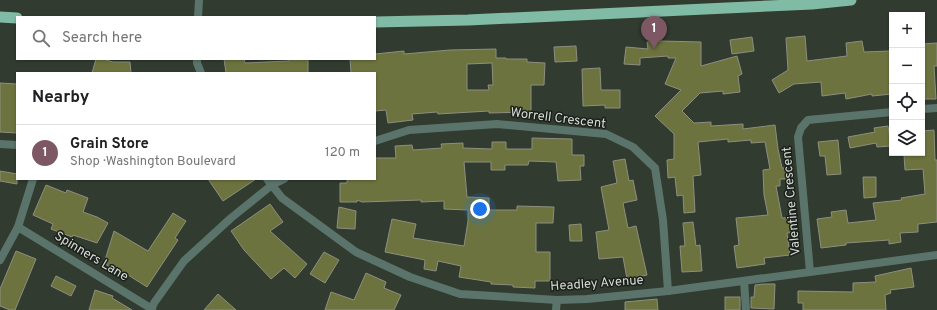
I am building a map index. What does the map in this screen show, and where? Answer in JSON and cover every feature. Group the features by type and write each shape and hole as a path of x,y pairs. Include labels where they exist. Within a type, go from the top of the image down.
{"highway":[{"path":"376,22 484,20 812,4 851,0"},
{"path":"0,18 16,18"}],"street":[{"path":"198,16 199,0"},
{"path":"197,60 201,72"},
{"path":"925,109 937,108"},
{"name":"Valentine Crescent","path":"810,272 798,137 801,128 808,120 889,112"},
{"name":"Worrell Crescent","path":"376,141 409,130 497,124 606,134 633,147 655,168 663,220 668,291"},
{"path":"0,144 16,145"},
{"path":"0,260 18,227 33,180"},
{"path":"152,309 154,303 184,261 269,182 279,180"},
{"name":"Headley Avenue","path":"269,182 282,198 356,252 410,277 460,294 557,300 587,299 668,291 937,255"},
{"name":"Spinners Lane","path":"18,227 152,309"},
{"path":"744,281 746,310"},
{"path":"556,310 557,300"}],"building":[{"path":"805,36 807,61 847,56 846,43 862,41 864,52 889,51 889,94 872,96 872,94 846,99 845,93 822,96 821,82 794,84 779,93 772,80 788,70 786,38"},
{"path":"752,37 754,51 732,54 730,40"},
{"path":"647,42 701,42 701,66 737,56 742,74 738,76 740,92 723,94 723,91 700,93 682,111 694,123 711,122 711,126 743,124 743,129 775,125 782,168 788,168 789,179 780,179 780,186 776,186 782,218 793,217 795,232 787,233 790,255 764,258 765,264 737,268 734,246 739,245 736,218 768,215 764,195 763,170 770,169 765,142 751,143 751,140 728,142 728,139 698,142 701,175 693,176 695,212 684,213 683,195 677,196 675,177 668,178 667,160 674,159 674,134 655,116 681,90 665,84 676,58 668,58 668,56 640,58 640,65 624,64 626,47 648,49"},
{"path":"937,43 937,66 934,66 936,99 925,99 925,44"},
{"path":"576,46 577,61 555,62 554,47"},
{"path":"496,49 496,58 527,59 527,62 545,63 544,85 531,85 531,112 489,113 489,111 438,114 437,112 412,114 413,120 388,123 386,110 376,111 376,72 351,72 350,60 376,60 376,54 404,51 404,54 450,50","holes":["492,63 493,85 488,85 489,90 467,90 467,64"]},
{"path":"96,60 130,62 131,72 92,72"},
{"path":"224,60 244,60 245,63 308,60 308,72 226,72"},
{"path":"600,68 601,90 620,90 620,108 605,108 605,105 583,106 582,69"},
{"path":"0,83 16,84 16,133 0,132"},
{"path":"888,126 889,146 877,147 876,143 850,148 848,137 875,132 874,128"},
{"path":"934,130 935,160 937,160 937,222 918,224 918,232 900,233 901,242 889,244 889,240 846,243 846,245 821,248 817,219 832,217 831,212 846,210 848,223 876,220 873,203 902,200 901,198 925,194 923,169 905,170 904,156 925,156 925,131"},
{"path":"532,138 572,139 572,155 584,155 584,166 580,166 581,180 558,181 556,162 529,161 528,165 505,165 505,170 491,170 491,162 464,162 467,197 489,198 489,210 517,210 517,206 554,207 553,223 536,223 536,252 550,252 550,281 535,281 535,288 491,284 491,282 459,277 461,266 438,261 436,271 424,269 425,260 385,252 392,219 416,224 413,238 464,246 468,221 468,210 444,209 444,201 421,202 421,200 362,202 357,200 357,202 340,202 340,183 347,183 347,180 376,180 376,158 396,158 395,146 412,145 413,150 442,148 441,144 463,143 463,148 492,149 492,142 506,142 506,149 532,149"},
{"path":"838,140 841,174 827,175 825,156 820,156 818,142"},
{"path":"625,159 629,181 633,180 637,200 623,203 628,228 636,226 647,275 627,279 623,257 599,259 596,232 609,230 601,187 617,183 613,161"},
{"path":"0,171 16,174 17,184 0,181"},
{"path":"863,177 876,177 876,197 864,198"},
{"path":"209,180 254,180 223,201"},
{"path":"46,185 66,193 67,190 88,198 83,212 108,223 97,243 73,235 72,237 51,229 53,224 33,215"},
{"path":"270,204 283,222 270,231 307,264 295,278 284,268 271,279 244,250 231,231"},
{"path":"339,207 356,211 355,229 337,228"},
{"path":"173,213 186,221 175,238 178,240 147,287 125,273 123,276 104,263 114,231 148,251"},
{"path":"693,222 696,246 700,245 702,271 682,272 680,246 685,246 683,223"},
{"path":"581,224 582,241 570,241 569,225"},
{"path":"16,251 36,259 15,310 10,310 0,306 0,289"},
{"path":"324,252 339,260 325,283 310,274"},
{"path":"911,268 914,287 890,290 891,293 885,295 886,310 803,310 803,303 798,303 798,291 853,292 853,283 876,282 875,276"},
{"path":"366,273 386,282 384,288 401,295 394,310 325,310 331,292 354,300"},
{"path":"56,276 76,286 71,296 51,286"},
{"path":"775,284 774,309 751,308 751,297 754,297 755,285"},
{"path":"95,290 113,296 112,298 132,310 89,310"},
{"path":"218,294 236,310 204,310"},
{"path":"725,297 740,297 740,310 725,310"},
{"path":"657,299 658,310 625,310 625,302"}],"place":[{"name":"Grain Store","path":"654,49"}]}
